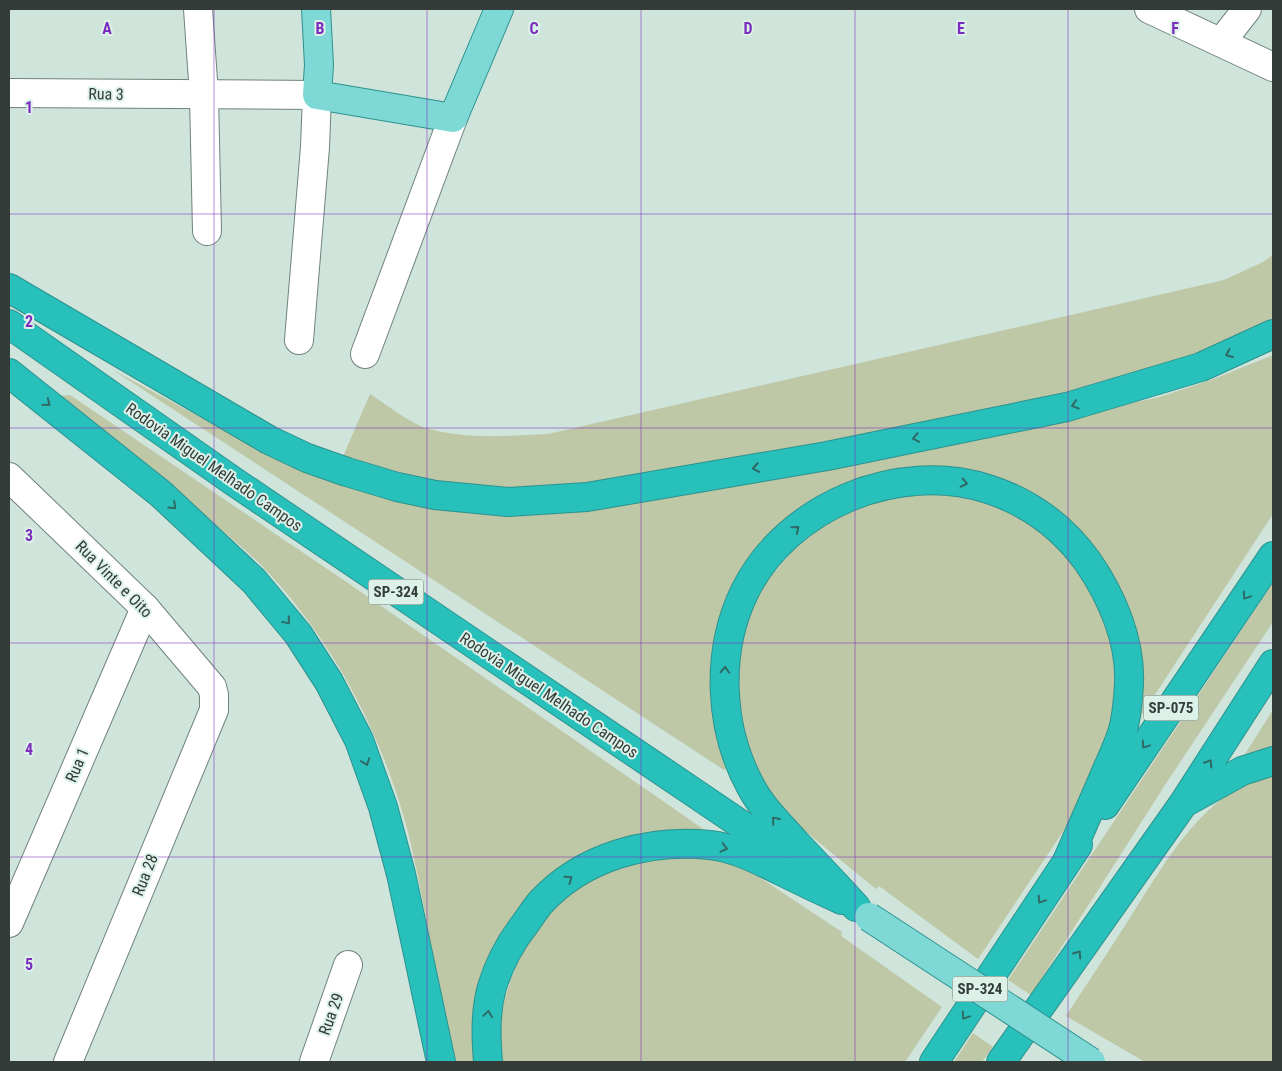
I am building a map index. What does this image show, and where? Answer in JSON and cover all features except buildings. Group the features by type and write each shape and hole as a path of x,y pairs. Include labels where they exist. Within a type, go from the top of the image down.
{"highway":[{"path":"9,288 269,440 307,458 348,472 416,491 471,500 508,502 587,497 827,456 1067,407 1201,367 1273,334"},
{"name":"Rodovia Miguel Melhado Campos","path":"9,324 314,536 786,854 862,912"},
{"path":"9,372 160,494 254,581 298,634 329,682 359,740 383,807 401,874 441,1062"},
{"path":"862,912 773,818 752,789 737,757 729,727 725,704 725,672 728,645 736,614 745,590 774,550 794,531 845,498 871,488 924,480 951,480 1011,496 1059,528 1077,546 1094,570 1109,598 1120,624 1127,655 1129,681 1127,706 1123,731 1068,859"},
{"name":"SP-075","path":"934,1062 1068,859 1273,556"},
{"path":"1001,1062 1182,804 1273,664"},
{"path":"1182,804 1242,772 1273,761"},
{"path":"488,1062 486,1030 492,988 504,954 541,902 564,882 586,867 616,854 640,848 672,844 711,845 744,853 862,912"}],"main road":[{"path":"316,9 319,65 317,95 453,118 499,9"},
{"name":"Rodovia Miguel Melhado Campos","path":"862,912 1091,1062"}],"street":[{"path":"198,9 204,94 207,231"},
{"path":"1149,9 1222,41 1273,67"},
{"path":"1222,41 1247,9"},
{"name":"Rua 3","path":"9,90 317,95"},
{"path":"299,340 315,147 317,95"},
{"path":"365,354 453,118"},
{"name":"Rua Vinte e Oito","path":"9,477 145,608 212,687"},
{"name":"Rua 1","path":"9,923 145,608"},
{"name":"Rua 28","path":"68,1062 214,710 212,687"},
{"name":"Rua 29","path":"314,1062 348,965"}],"green space":[{"path":"1273,255 1273,324 1214,351 1086,390 644,477 580,484 515,488 472,487 439,483 342,459 370,394 411,421 438,431 485,436 548,434 1224,280 1263,262"},
{"path":"1273,355 1273,514 1139,719 1134,631 1121,589 1099,556 1070,521 1032,494 887,472 735,590 728,766 724,770 113,370 283,462 334,482 388,498 437,509 1098,410 1160,397 1211,380"},
{"path":"70,395 345,581 709,833 573,864 475,1018 473,1062 454,1062 417,870 405,821 384,758 371,728 340,669 304,615 261,565 234,540 59,396"},
{"path":"908,494 940,494 968,498 997,507 1025,520 1051,541 1077,566 1109,624 1117,663 1113,729 1070,821 978,959 879,886 876,889 794,822 773,800 744,743 736,680 739,648 748,617 763,586 798,544 821,526 848,512 878,500"},
{"path":"1273,583 1273,622 1165,785 1031,995 1008,980"},
{"path":"1273,710 1273,748 1245,754"},
{"path":"1273,774 1273,1062 1145,1062 1066,1016 1160,870 1191,829 1227,795 1249,783"},
{"path":"688,857 713,858 753,873 842,932 841,936 942,1007 905,1062 501,1062 501,1022 505,998 523,952 550,913 568,896 608,871 645,860"},
{"path":"973,1033 993,1047 982,1062 954,1062"}]}
